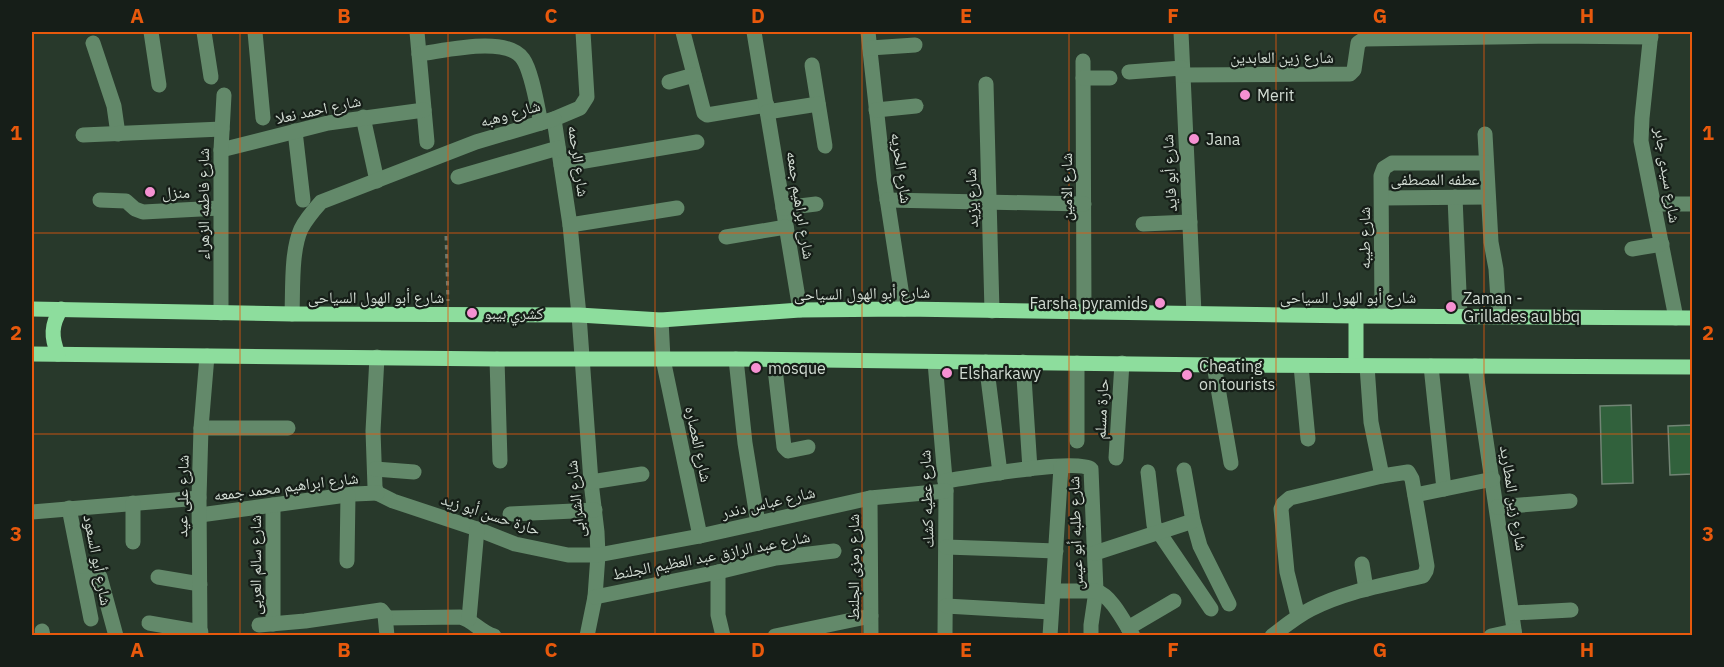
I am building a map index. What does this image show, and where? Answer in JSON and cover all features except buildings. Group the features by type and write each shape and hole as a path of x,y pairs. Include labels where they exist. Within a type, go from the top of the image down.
{"main road":[{"name":"شارع أبو الهول السياحى","path":"32,309 292,314 579,315 661,320 800,310 904,309 1356,316 1692,318"},
{"path":"58,354 53,343 52,331 55,319 62,309"},
{"path":"1356,316 1362,366"},
{"path":"32,354 1301,366 1692,367"}],"street":[{"path":"151,32 159,85"},
{"path":"204,32 211,77"},
{"path":"255,32 263,118"},
{"path":"417,32 427,142"},
{"name":"شارع الرحمه","path":"579,315 561,165 558,148 548,121 580,108 587,98 583,32"},
{"path":"683,32 703,112 706,115 818,104"},
{"name":"شارع ابراهيم جمعه","path":"754,32 800,310"},
{"name":"شارع الحريه","path":"868,32 887,200 904,309"},
{"name":"شارع أبو فايد","path":"1181,32 1194,313"},
{"name":"شارع سيدى جابر","path":"1358,46 1359,41 1364,39 1651,34 1641,141 1676,318"},
{"path":"93,44 115,110 118,134"},
{"path":"419,54 492,45 515,51 523,59 548,121"},
{"path":"870,48 915,45"},
{"name":"شارع زين العابدين","path":"1183,72 1350,74 1354,69 1358,46"},
{"name":"شارع الامين","path":"1083,61 1084,312"},
{"path":"812,65 825,146"},
{"path":"1130,72 1183,72"},
{"path":"669,82 694,75"},
{"path":"1083,78 1110,78"},
{"name":"شارع يزيد","path":"986,84 992,311"},
{"name":"شارع فاطمه الزهراء","path":"221,313 220,208 224,95"},
{"path":"876,110 916,106"},
{"name":"شارع احمد نعلا","path":"221,150 328,123 424,110"},
{"path":"363,117 377,181"},
{"name":"شارع وهبه","path":"292,314 294,262 300,231 321,202 476,142 548,121"},
{"path":"83,135 222,129"},
{"path":"295,131 303,200"},
{"path":"1485,134 1491,242 1499,296 1499,316"},
{"path":"561,165 697,142"},
{"path":"458,177 558,148"},
{"name":"شارع طيبه","path":"1382,315 1382,172 1392,163 1486,163"},
{"path":"1455,197 1460,316"},
{"name":"عطفه المصطفى","path":"1382,198 1488,197"},
{"path":"100,200 126,201 135,209 143,212 220,208"},
{"path":"887,200 1084,204"},
{"path":"783,208 816,204"},
{"path":"1654,204 1692,204"},
{"path":"570,225 677,208"},
{"path":"1143,224 1190,222"},
{"path":"726,237 786,227"},
{"path":"1632,249 1662,244"},
{"name":"شارع الشرابى","path":"579,315 598,555 596,597 587,636"},
{"name":"شارع العصاره","path":"661,320 663,359 700,536"},
{"name":"شارع على عيد","path":"200,634 199,498 201,428 207,356"},
{"path":"377,357 373,431 377,493"},
{"path":"497,359 500,462"},
{"path":"736,359 745,443 758,523"},
{"path":"774,360 784,447 788,451 808,447"},
{"name":"شارع عطيه كشك","path":"936,362 946,486 945,636"},
{"path":"986,362 1000,473"},
{"path":"1023,362 1030,469"},
{"path":"1077,363 1077,441"},
{"name":"حارة مسلم","path":"1116,458 1122,363"},
{"path":"1214,365 1231,463"},
{"path":"1301,366 1308,439"},
{"path":"1362,366 1382,476"},
{"path":"1431,366 1444,489"},
{"name":"شارع زين المطاريد","path":"1475,366 1515,633"},
{"path":"201,428 288,428"},
{"name":"شارع طلبه أبو عيس","path":"946,486 1000,473 1030,469 1083,466 1091,469 1096,591 1091,636"},
{"path":"1050,636 1061,467"},
{"path":"375,469 414,472"},
{"path":"1184,470 1200,546 1229,604"},
{"path":"1148,472 1154,525 1211,609"},
{"path":"1272,636 1298,616 1324,603 1352,593 1423,576 1426,566 1415,495 1408,472 1290,498 1283,504 1281,509 1287,572 1298,616"},
{"path":"591,482 642,474"},
{"path":"1415,495 1493,479"},
{"name":"شارع عباس دندر","path":"598,555 700,536 870,498 946,486"},
{"name":"شارع ابراهيم محمد جمعه","path":"200,515 377,493"},
{"name":"حارة حسن أبو زيد","path":"377,493 393,501 515,544 568,555 598,555"},
{"path":"346,561 348,495"},
{"name":"شارع أبو السعود","path":"32,512 199,498"},
{"name":"شارع رمزى الجلنط","path":"870,498 871,636"},
{"path":"1497,507 1570,501"},
{"path":"133,503 133,542"},
{"name":"شارع سالم العربى","path":"273,506 266,625 382,614"},
{"name":"شارع أبو السعود","path":"69,508 91,619"},
{"path":"510,514 595,510"},
{"path":"1095,553 1193,521"},
{"path":"469,619 477,529"},
{"path":"946,547 1056,551"},
{"name":"شارع عبد الرازق عبد العظيم الجلنط","path":"596,597 776,558 834,550"},
{"path":"1362,564 1366,590"},
{"path":"81,566 90,566 100,577 116,636"},
{"path":"718,572 718,615 723,636"},
{"path":"158,577 200,584"},
{"path":"1054,591 1102,593 1109,599 1130,632 1174,601"},
{"path":"946,606 1051,612"},
{"path":"1513,613 1571,610"},
{"path":"387,636 382,614 459,616 469,619 480,630 494,636"},
{"path":"775,636 871,616"},
{"path":"149,623 200,634"},
{"path":"1491,636 1515,633"}],"path":[{"path":"446,236 449,315"}],"place":[{"name":"Merit","path":"1245,95"},
{"name":"Jana","path":"1194,139"},
{"name":"منزل","path":"150,192"},
{"name":"Farsha pyramids","path":"1160,303"},
{"name":"Zaman - Grillades au bbq","path":"1451,307"},
{"name":"كشري بيبو","path":"472,313"},
{"name":"mosque","path":"756,368"},
{"name":"Elsharkawy","path":"947,373"},
{"name":"Cheating on tourists","path":"1187,375"}]}
